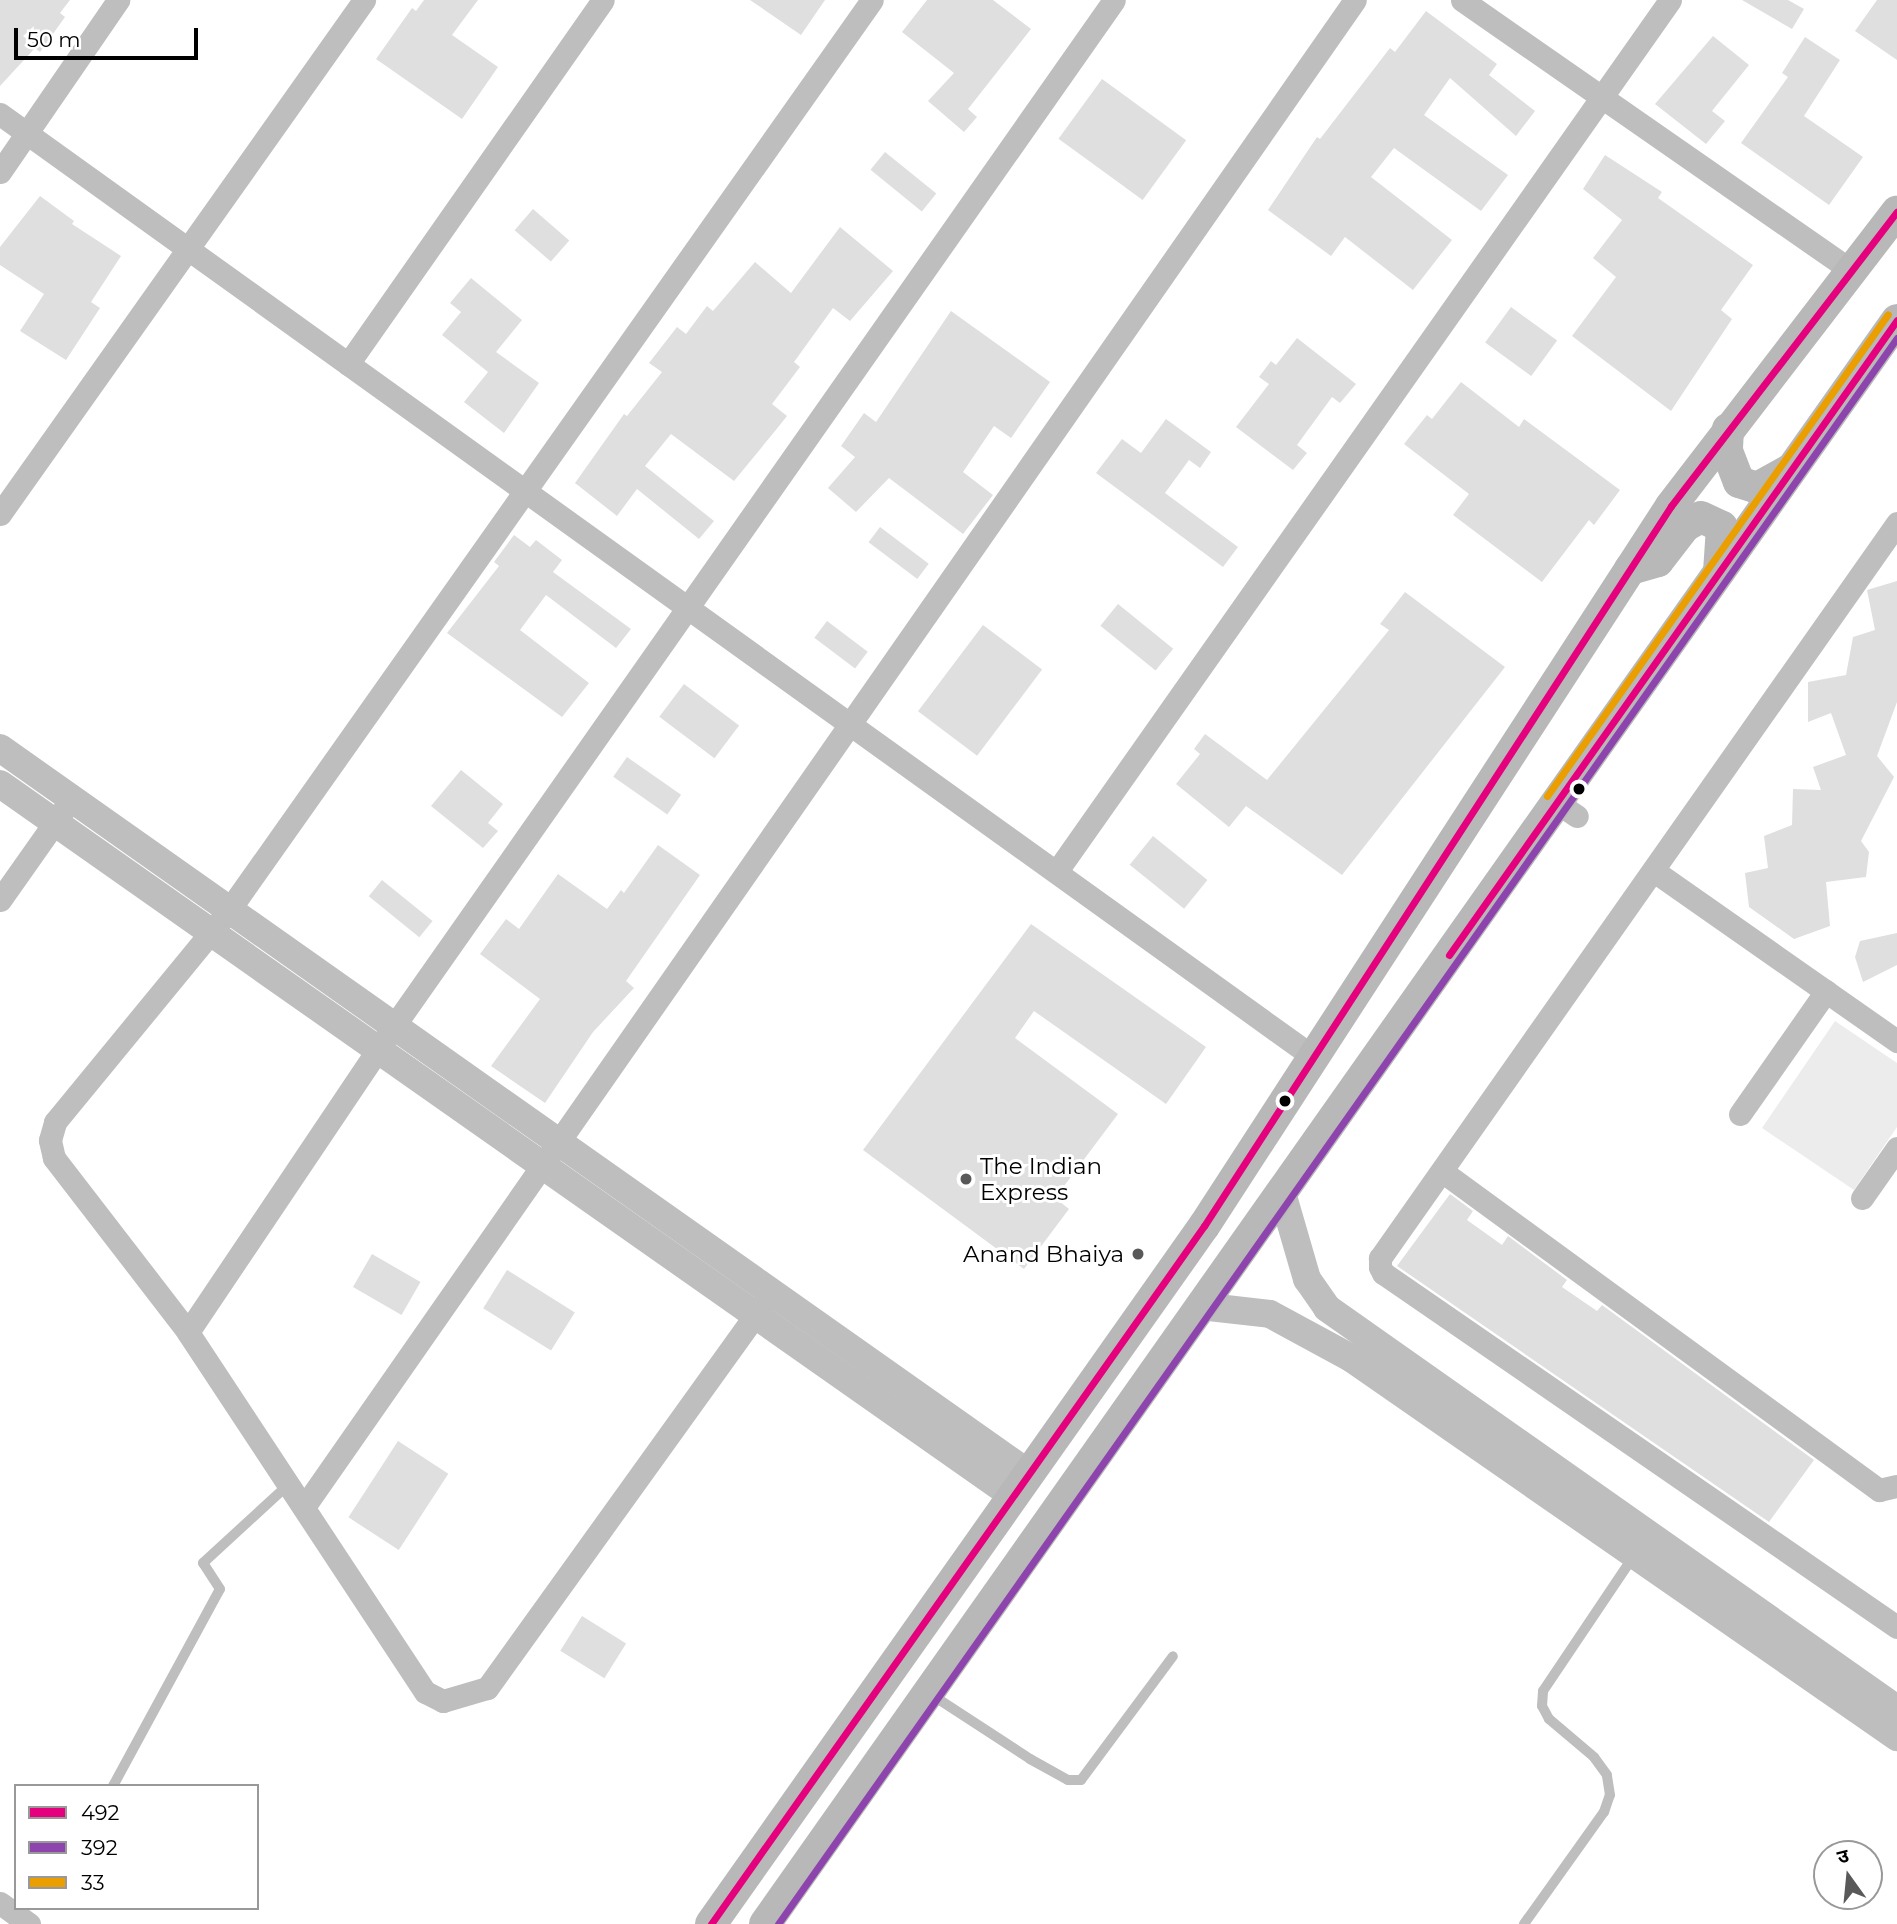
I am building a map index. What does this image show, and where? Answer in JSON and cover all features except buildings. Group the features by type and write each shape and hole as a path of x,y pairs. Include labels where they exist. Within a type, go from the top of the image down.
{"main road":[{"path":"711,1924 1204,1226 1630,569 1728,429 1853,272 1897,212"},
{"path":"765,1924 1200,1306 1567,809 1719,572 1897,320"},
{"path":"1728,429 1727,451 1739,482 1757,488 1792,468"},
{"path":"1630,569 1658,561 1685,526 1701,517 1722,527 1719,572"}],"street":[{"path":"0,172 118,0"},
{"path":"0,514 364,0"},
{"path":"348,364 603,0"},
{"path":"771,1292 487,1688 466,1698 443,1701 425,1692 188,1332 54,1158 50,1140 55,1122 229,910 872,0"},
{"path":"188,1332 394,1026 1114,0"},
{"path":"304,1507 561,1144 1355,0"},
{"path":"1462,0 1853,272"},
{"path":"1057,871 1670,0"},
{"path":"0,114 1312,1056"},
{"path":"1897,523 1380,1258 1383,1273 1897,1627"},
{"path":"0,748 771,1292 1021,1485"},
{"path":"0,784 755,1315 1021,1485"},
{"path":"0,900 72,799"},
{"path":"1654,871 1897,1041"},
{"path":"1740,1114 1826,991"},
{"path":"1862,1198 1897,1148"},
{"path":"1443,1172 1879,1490 1897,1486"},
{"path":"1282,1193 1310,1287 1310,1309 1282,1319"},
{"path":"1310,1287 1327,1308 1635,1553 1897,1737"},
{"path":"1200,1306 1282,1319 1351,1357 1488,1438 1897,1709"},
{"path":"15,1910 29,1924"}],"lane":[{"path":"114,1784 220,1589 203,1563 289,1484"},
{"path":"1524,1924 1604,1812 1610,1794 1607,1776 1594,1757 1549,1719 1542,1706 1542,1691 1552,1671 1635,1553"},
{"path":"927,1691 1030,1759 1068,1780 1081,1780 1173,1656"}],"shaded area":[{"path":"1835,1021 1897,1063 1897,1127 1854,1190 1762,1128"}],"transit line":[{"name":"492","path":"711,1924 1204,1226 1671,506 1897,212"},
{"name":"33","path":"1547,796 1888,314"},
{"name":"492","path":"1449,955 1897,320"},
{"name":"392","path":"778,1924 1897,338"}],"place":[{"name":"The Indian Express","path":"966,1179"},
{"name":"Anand Bhaiya","path":"1138,1254"}]}
